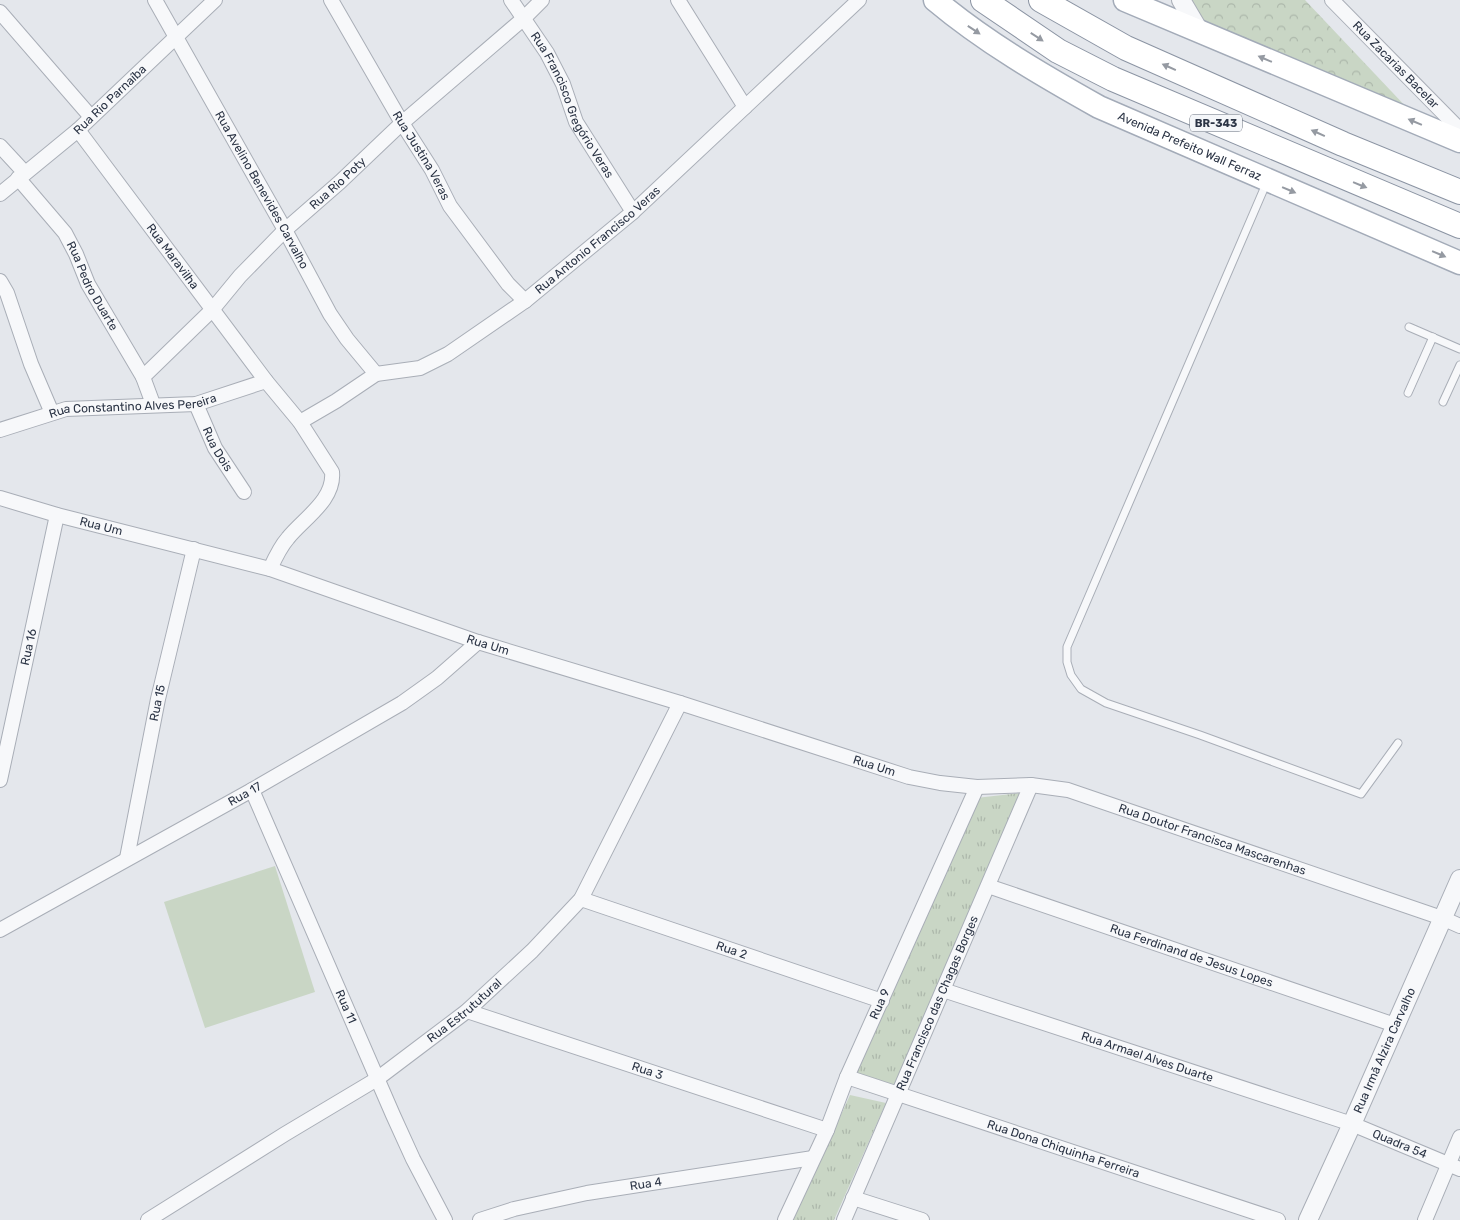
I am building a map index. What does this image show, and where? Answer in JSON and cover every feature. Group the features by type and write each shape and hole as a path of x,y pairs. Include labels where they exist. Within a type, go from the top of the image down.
{"highway":[{"name":"BR-343","path":"983,0 1058,51 1113,79 1460,226"},
{"name":"BR-343","path":"1041,0 1126,48 1343,144 1460,192"}],"main road":[{"name":"Avenida Prefeito Wall Ferraz","path":"935,0 962,22 1044,77 1099,107 1460,263"},
{"path":"1137,2 1200,32 1460,141"}],"street":[{"name":"Rua Avelino Benevides Carvalho","path":"155,0 330,314 347,339 376,374"},
{"name":"Rua Rio Parnaíba","path":"0,194 78,130 215,0"},
{"name":"Rua Justina Veras","path":"331,0 402,123 432,170 450,206 508,284 525,301"},
{"name":"Rua Francisco Gregório Veras","path":"511,0 546,53 563,84 576,122 633,212"},
{"name":"Rua Rio Poty","path":"143,377 212,310 234,282 284,230 340,182 402,123 523,19 542,0"},
{"path":"678,0 745,107"},
{"name":"Rua Antonio Francisco Veras","path":"300,422 376,374 420,368 448,354 525,301 633,212 859,0"},
{"path":"1182,0 1200,32"},
{"name":"Rua Zacarias Bacelar","path":"1332,0 1460,130"},
{"path":"0,12 91,117"},
{"name":"Rua Maravilha","path":"78,130 212,310 300,422"},
{"name":"Rua Pedro Duarte","path":"0,146 65,233 88,284 143,377 153,404"},
{"path":"0,281 7,293 31,364 52,413"},
{"name":"Rua Constantino Alves Pereira","path":"0,430 52,413 80,407 196,404 266,381"},
{"name":"Rua Dois","path":"196,404 215,448 244,492"},
{"path":"270,569 285,541 318,508 332,480 332,472 328,464 300,422"},
{"name":"Rua Um","path":"0,498 270,569 478,642 680,703 910,777 940,783 977,787"},
{"name":"Rua 16","path":"0,780 57,514"},
{"name":"Rua 15","path":"128,858 158,699 194,550"},
{"name":"Rua 17","path":"0,930 252,790 402,702 438,678 478,642"},
{"name":"Rua Estrututural","path":"148,1220 285,1134 378,1079 467,1011 532,951 581,899 680,703"},
{"name":"Rua Doutor Francisca Mascarenhas","path":"977,787 1031,785 1068,790 1442,918 1460,926"},
{"name":"Rua Francisco das Chagas Borges","path":"844,1220 1031,785"},
{"name":"Rua 9","path":"785,1220 827,1130 848,1076 977,787"},
{"name":"Rua 11","path":"252,790 413,1159 445,1220"},
{"name":"Rua Irmã Alzira Carvalho","path":"1308,1220 1460,879"},
{"name":"Rua Ferdinand de Jesus Lopes","path":"988,886 1395,1025"},
{"name":"Rua 2","path":"581,899 882,1001"},
{"name":"Rua Armael Alves Duarte","path":"943,990 1352,1124"},
{"name":"Rua 3","path":"467,1011 827,1130"},
{"name":"Rua Dona Chiquinha Ferreira","path":"848,1076 1278,1220"},
{"name":"Quadra 54","path":"1352,1124 1454,1166"},
{"path":"1425,1220 1454,1166 1460,1137"},
{"name":"Rua 4","path":"480,1220 514,1209 587,1193 813,1158"},
{"path":"853,1198 922,1220"}],"lane":[{"path":"1267,181 1067,647 1067,662 1071,675 1081,689 1106,703 1361,794 1398,743"},
{"path":"1409,327 1460,349"},
{"path":"1408,393 1433,337"},
{"path":"1443,402 1460,365"}],"green space":[{"path":"1187,0 1305,0 1409,110 1205,22"},
{"path":"1020,793 895,1085 854,1072 976,798"},
{"path":"275,866 315,992 205,1028 164,902"},
{"path":"850,1095 886,1103 834,1220 793,1220"}]}
